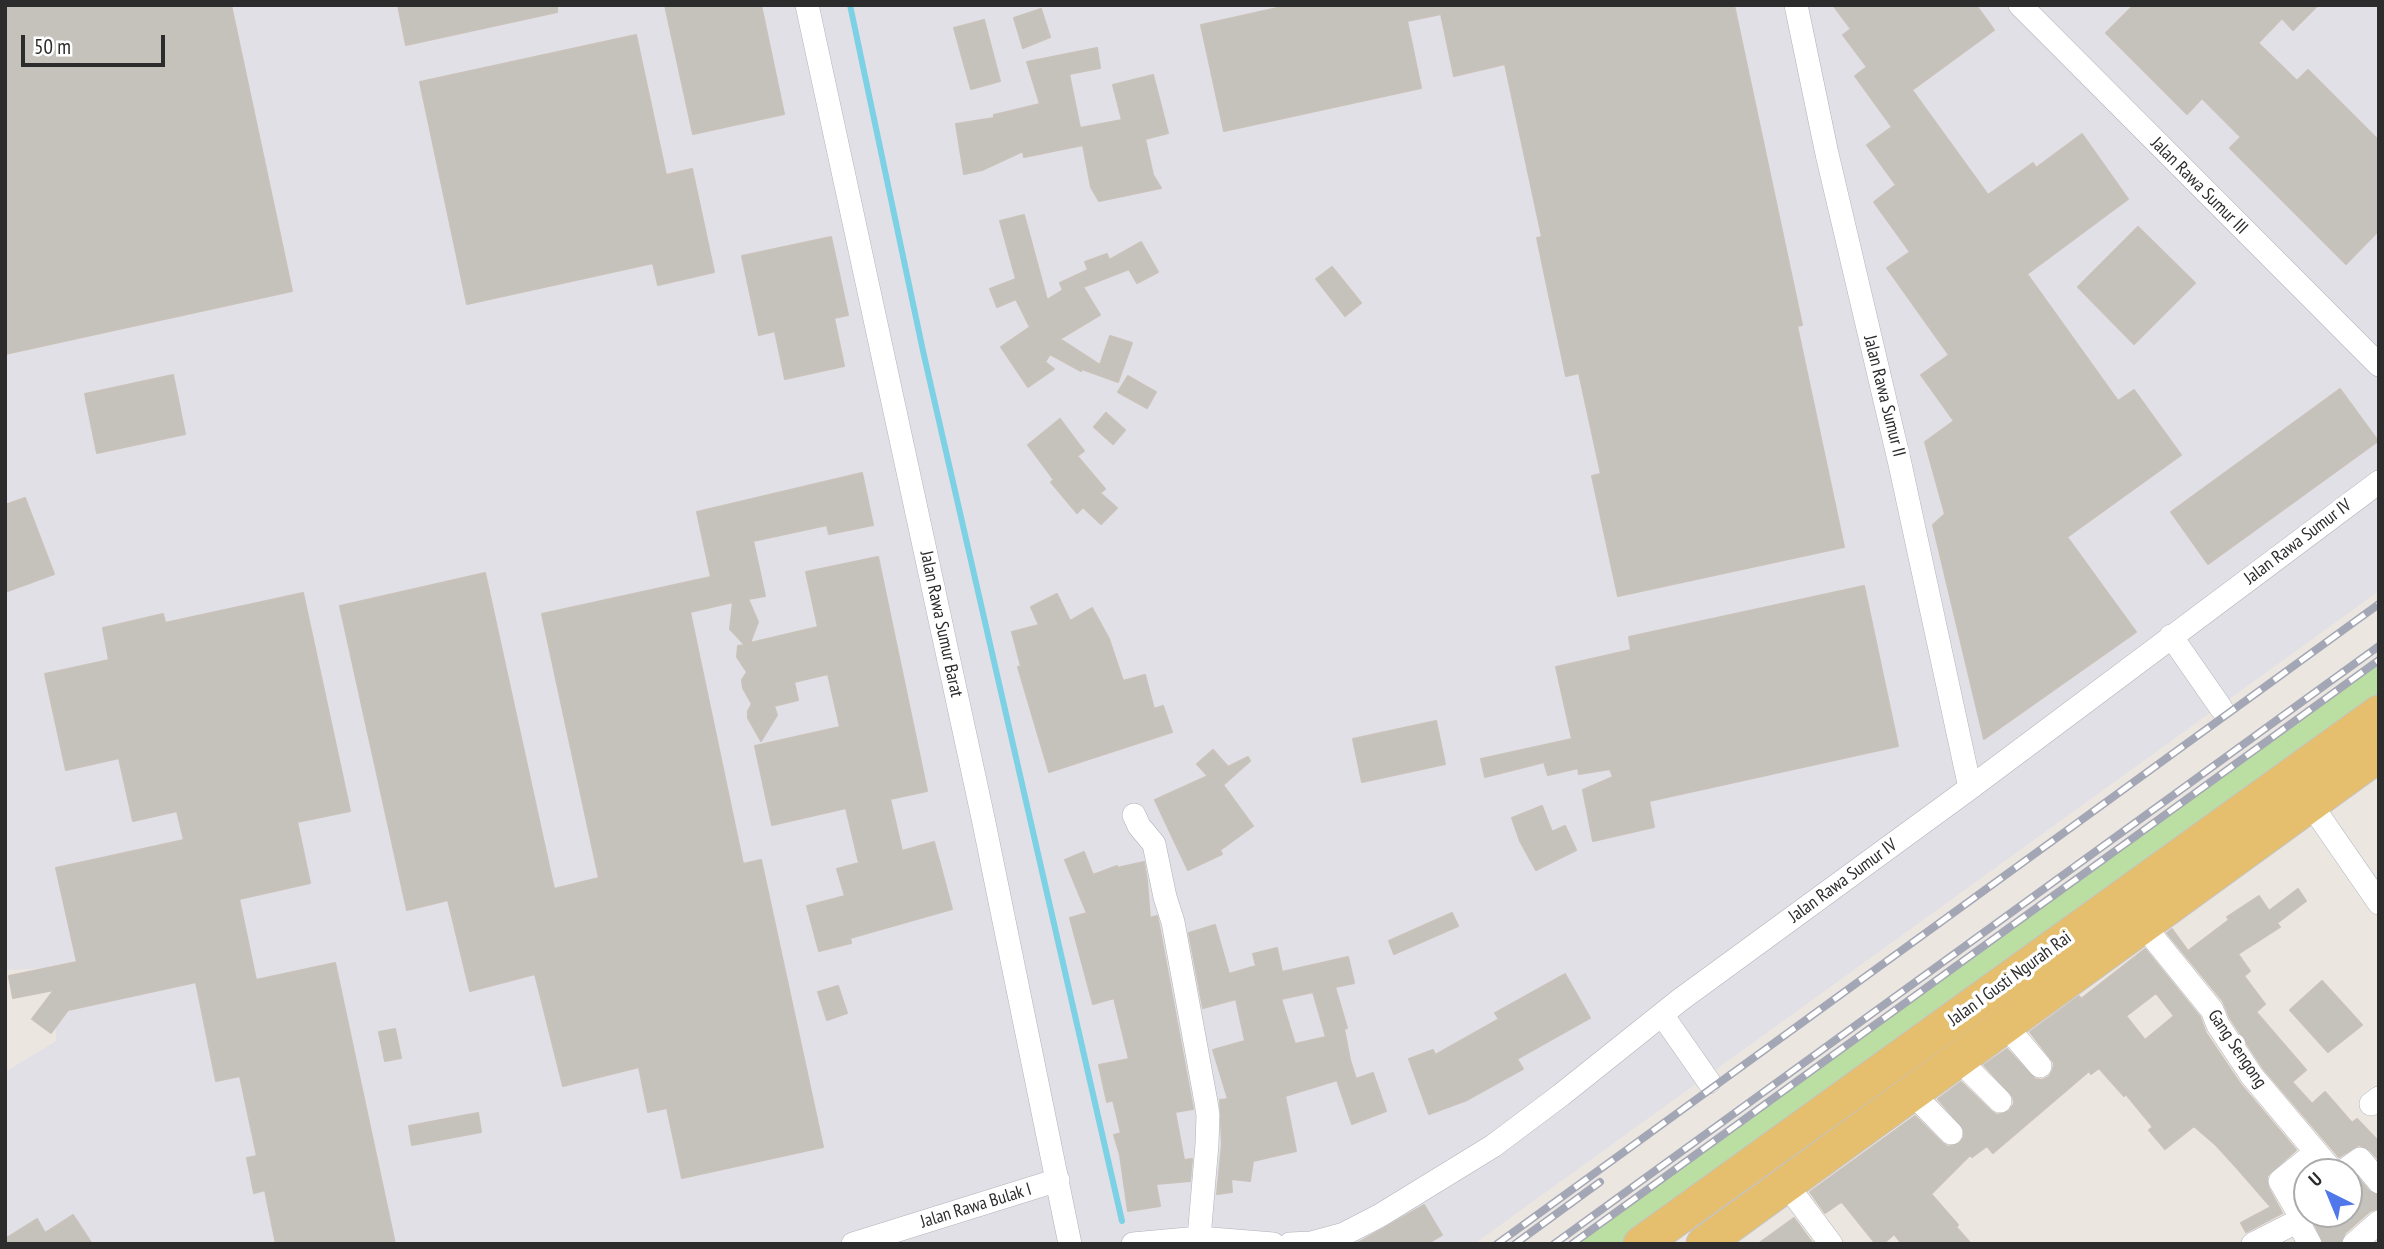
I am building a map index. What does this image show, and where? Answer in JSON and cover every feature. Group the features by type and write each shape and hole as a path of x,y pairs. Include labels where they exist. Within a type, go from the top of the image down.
{"main road":[{"name":"Jalan I Gusti Ngurah Rai","path":"1641,1244 2379,713"},
{"name":"Jalan I Gusti Ngurah Rai","path":"1704,1244 2379,754"}],"street":[{"name":"Jalan Rawa Sumur Barat","path":"807,5 978,792 1070,1244"},
{"name":"Jalan Rawa Sumur II","path":"1796,5 1970,788"},
{"name":"Jalan Rawa Sumur III","path":"2020,5 2379,365"},
{"name":"Jalan Rawa Sumur IV","path":"1290,1244 1329,1240 1356,1229 1493,1146 1663,1016 1680,1000 1970,788 2379,482"},
{"path":"2171,636 2221,708"},
{"path":"2310,803 2379,903"},
{"path":"1134,815 1139,826 1154,844 1173,922 1208,1115 1199,1238"},
{"name":"Gang Sengong","path":"2143,925 2212,1010 2218,1025 2252,1076 2320,1158"},
{"path":"1663,1016 1709,1082"},
{"path":"2005,1025 2040,1066"},
{"path":"1958,1059 2000,1101"},
{"path":"1912,1093 1951,1133"},
{"path":"2309,1158 2315,1153"},
{"path":"2363,1162 2379,1182"},
{"path":"2293,1171 2280,1181 2293,1203"},
{"name":"Jalan Rawa Bulak I","path":"853,1244 1058,1180"},
{"path":"1786,1184 1830,1244"},
{"path":"2354,1244 2379,1222"},
{"path":"2253,1244 2293,1224"},
{"path":"2301,1228 2310,1244"},
{"path":"1133,1244 1199,1238 1273,1244"}],"shaded area":[{"path":"5,5 2379,5 2379,591 1474,1244 5,1244 5,1072 56,1041 54,968 5,970"}],"green space":[{"path":"2379,660 2379,713 1641,1244 1573,1244"}],"building":[{"path":"5,5 231,5 292,291 5,354"},
{"path":"398,5 557,5 557,12 406,45"},
{"path":"665,5 761,5 784,114 693,134"},
{"path":"1291,5 1734,5 1802,325 1797,326 1844,547 1618,596 1592,476 1601,474 1579,373 1566,376 1537,238 1542,237 1505,64 1454,76 1441,14 1407,21 1421,88 1224,131 1201,25"},
{"path":"1833,5 1976,5 1994,30 1912,90 1988,195 2033,163 2036,168 2082,134 2128,199 2027,274 2118,401 2134,390 2181,455 2067,537 2136,632 1984,739 1933,525 1945,514 1925,442 1954,421 1921,375 1949,355 1887,268 1910,252 1874,202 1896,185 1867,145 1892,127 1855,76 1867,67 1843,35 1851,29"},
{"path":"2134,5 2318,5 2293,30 2282,18 2258,43 2297,81 2308,70 2379,141 2379,230 2346,264 2230,148 2241,137 2202,98 2187,114 2106,33"},
{"path":"1041,9 1050,37 1023,48 1014,18"},
{"path":"984,20 1000,81 971,89 954,28"},
{"path":"636,35 666,175 692,169 714,272 658,285 653,263 467,304 420,82"},
{"path":"1097,48 1100,68 1069,74 1080,128 1122,120 1113,85 1153,75 1168,133 1145,139 1153,175 1161,188 1099,201 1091,187 1083,145 1024,157 1023,151 982,170 964,174 956,124 994,118 994,115 1040,104 1027,62"},
{"path":"1024,215 1047,300 1063,290 1060,283 1088,270 1085,262 1107,254 1109,260 1141,242 1158,272 1137,283 1129,269 1083,287 1100,315 1060,339 1100,365 1110,336 1132,343 1118,382 1082,369 1081,371 1050,354 1045,362 1054,369 1028,387 1001,347 1030,327 1016,299 997,307 990,289 1016,279 1000,221"},
{"path":"2138,227 2195,283 2134,344 2078,287"},
{"path":"831,237 848,315 834,318 844,366 785,379 775,331 759,335 742,256"},
{"path":"1332,267 1361,303 1345,316 1316,279"},
{"path":"173,375 185,434 97,453 85,394"},
{"path":"1128,376 1156,392 1147,408 1118,392"},
{"path":"2340,389 2378,441 2208,564 2171,512"},
{"path":"1106,413 1125,430 1113,444 1094,427"},
{"path":"1060,419 1084,451 1077,456 1105,489 1100,493 1117,508 1101,524 1083,507 1077,513 1051,482 1054,480 1028,445"},
{"path":"862,473 873,525 829,534 827,525 753,541 765,596 748,599 758,622 750,643 818,627 806,572 878,557 927,791 890,799 902,851 934,842 952,909 850,938 851,943 819,951 807,906 845,896 837,869 859,863 846,808 772,825 755,746 840,727 828,674 794,682 798,700 774,706 777,715 761,741 748,718 752,704 743,688 742,680 747,672 737,657 738,646 745,645 730,629 733,602 690,612 743,864 761,860 823,1147 682,1178 667,1108 648,1112 639,1067 563,1086 535,974 470,991 448,900 407,910 340,606 485,573 554,889 599,878 542,614 711,577 697,512"},
{"path":"25,498 54,574 5,592 5,505"},
{"path":"1864,586 1898,746 1649,801 1654,827 1593,841 1583,790 1613,777 1610,769 1579,774 1578,768 1548,775 1544,762 1485,777 1481,759 1572,739 1556,667 1631,650 1629,637"},
{"path":"303,593 350,811 297,822 310,883 239,899 256,980 335,963 395,1244 276,1244 265,1190 254,1193 247,1158 257,1156 240,1076 216,1081 196,982 68,1010 51,1033 32,1019 54,990 13,998 9,976 77,962 56,868 184,840 177,811 133,821 119,758 66,770 45,674 109,660 103,628 163,614 165,623"},
{"path":"1057,594 1070,621 1092,608 1109,639 1123,681 1145,675 1154,709 1163,706 1172,732 1049,772 1018,667 1021,666 1012,632 1039,625 1031,607"},
{"path":"1436,721 1445,764 1362,782 1353,739"},
{"path":"1213,750 1228,767 1248,757 1250,761 1223,785 1253,826 1220,850 1222,854 1188,870 1155,800 1208,776 1197,764"},
{"path":"1542,806 1552,832 1565,826 1576,850 1536,870 1520,841 1512,818"},
{"path":"1084,852 1093,875 1117,866 1144,862 1150,918 1157,916 1159,925 1193,1109 1175,1112 1184,1160 1192,1159 1190,1181 1156,1184 1160,1206 1128,1211 1120,1155 1114,1135 1121,1133 1113,1100 1107,1102 1099,1065 1129,1059 1114,998 1093,1004 1070,918 1087,913 1065,860"},
{"path":"2298,889 2306,901 2277,923 2280,927 2238,954 2250,971 2244,976 2265,1004 2256,1012 2306,1070 2292,1082 2312,1104 2325,1092 2352,1123 2357,1119 2379,1142 2379,1160 2370,1150 2359,1145 2339,1157 2263,1068 2230,1018 2223,1001 2167,933 2172,929 2188,951 2229,920 2227,917 2259,896 2269,911"},
{"path":"1452,913 1458,926 1394,954 1389,941"},
{"path":"1215,925 1229,974 1256,966 1253,954 1277,948 1282,972 1348,957 1354,983 1335,987 1347,1028 1344,1029 1350,1060 1356,1079 1373,1073 1386,1111 1352,1124 1337,1080 1285,1096 1296,1151 1253,1161 1250,1181 1231,1179 1232,1192 1217,1194 1222,1144 1220,1100 1228,1099 1213,1050 1245,1041 1236,999 1203,1008 1189,933","holes":["1313,992 1326,1037 1295,1044 1281,999"]},
{"path":"2145,949 2200,1017 2206,1033 2241,1085 2296,1150 2267,1176 2268,1187 2282,1213 2246,1232 2241,1223 2271,1207 2237,1168 2194,1126 2165,1149 2149,1130 2153,1127 2126,1094 2124,1096 2099,1068 2091,1074 2089,1071 1993,1153 1987,1146 1972,1157 1970,1155 1931,1194 1971,1244 1902,1244 1894,1234 1883,1244 1876,1244 1843,1203 1825,1213 1810,1192 1915,1116 1948,1147 1960,1143 1964,1137 1964,1129 1938,1099 1961,1082 1997,1115 2009,1111 2014,1104 2013,1097 1984,1065 2007,1049 2035,1079 2049,1077 2054,1063 2030,1032 2079,996 2081,999","holes":["2156,993 2174,1016 2145,1040 2126,1016"]},
{"path":"1565,974 1590,1018 1517,1059 1523,1069 1467,1100 1429,1114 1409,1059 1433,1050 1435,1055 1499,1019 1495,1013"},
{"path":"2322,981 2362,1025 2328,1052 2290,1010"},
{"path":"838,986 847,1013 827,1020 818,992"},
{"path":"395,1029 401,1058 385,1061 379,1032"},
{"path":"478,1113 481,1132 412,1145 409,1126"},
{"path":"2363,1184 2379,1196 2379,1208 2363,1217"},
{"path":"1424,1205 1442,1235 1427,1244 1356,1244"},
{"path":"73,1215 92,1244 5,1244 5,1239 37,1219 45,1233"},
{"path":"1794,1218 1813,1244 1758,1244"},
{"path":"2316,1228 2351,1228 2340,1244 2324,1244"}],"waterway":[{"path":"850,5 923,351 1122,1221"}],"railway":[{"path":"1497,1244 2379,604"},
{"path":"1554,1244 2379,646"},
{"path":"1572,1244 2379,660"},
{"path":"1515,1244 1600,1182"}]}
